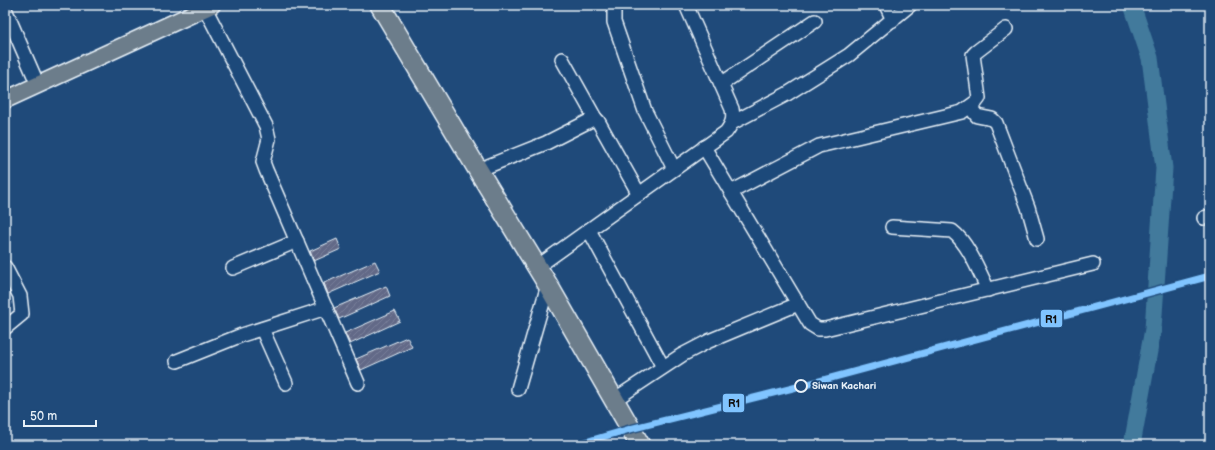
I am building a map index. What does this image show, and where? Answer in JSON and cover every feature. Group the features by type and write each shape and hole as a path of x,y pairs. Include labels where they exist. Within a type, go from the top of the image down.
{"highway":[{"path":"380,5 537,267 640,445"}],"main road":[{"path":"5,100 209,6"}],"street":[{"path":"614,5 614,22 645,111 674,169"},
{"path":"537,267 726,132 732,123 732,109 686,5"},
{"path":"886,5 892,20"},
{"path":"732,123 787,94 849,56 910,5"},
{"path":"209,6 266,126 269,139 263,162 358,383"},
{"path":"5,9 38,85"},
{"path":"721,84 815,21"},
{"path":"731,192 819,146 962,112 970,107 979,98 973,55 1006,28"},
{"path":"562,60 639,194"},
{"path":"970,107 977,116 992,119 996,123 1028,206 1037,239"},
{"path":"478,170 546,143 594,118"},
{"path":"704,147 810,324 818,329 825,329 1093,264"},
{"path":"892,227 952,231 958,235 965,244 988,290"},
{"path":"588,230 663,367"},
{"path":"233,268 296,241"},
{"path":"5,267 20,296 22,314 5,328"},
{"path":"518,389 548,286"},
{"path":"614,400 682,355 709,341 798,304"},
{"path":"178,361 242,335 326,308"},
{"path":"262,329 286,383"}],"building":[{"path":"337,239 341,249 314,261 310,251"},
{"path":"375,261 380,271 328,294 324,283"},
{"path":"386,286 390,296 339,319 334,308"},
{"path":"395,311 400,321 350,344 345,333"},
{"path":"407,337 412,347 361,370 356,359"}],"waterway":[{"path":"1132,5 1150,58 1164,168 1153,329 1132,445"}],"transit line":[{"name":"R1","path":"575,445 630,429 801,386 1210,276"}],"place":[{"name":"Siwan Kachari","path":"801,386"}]}
